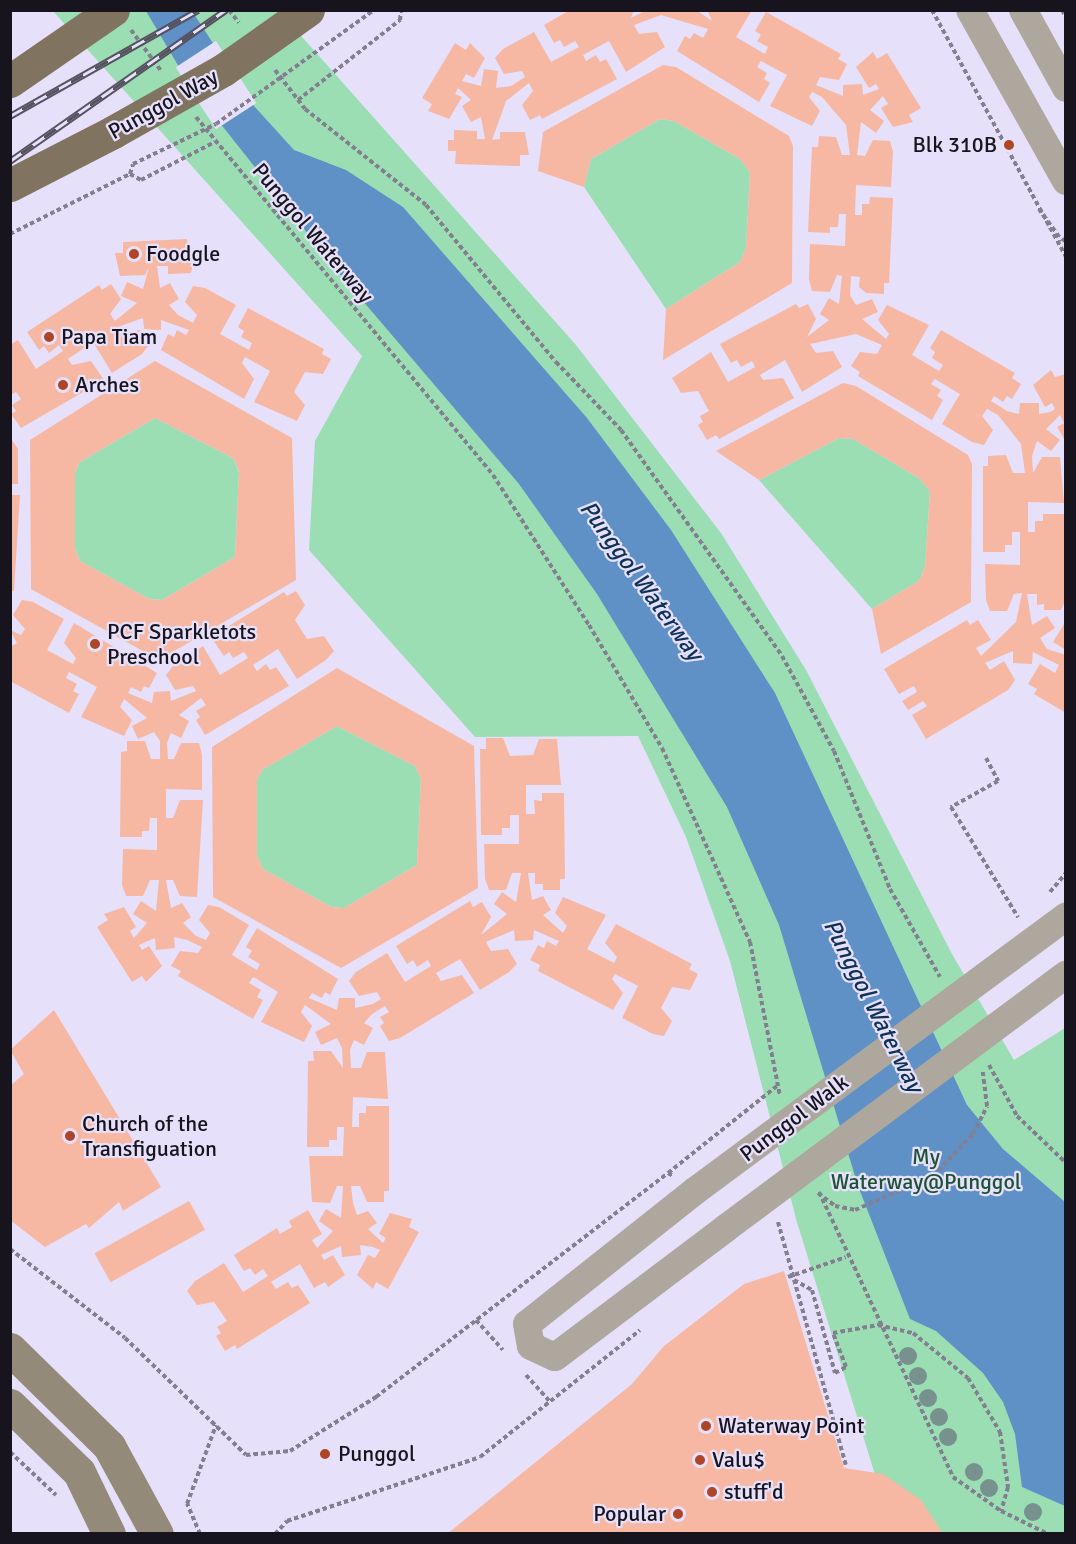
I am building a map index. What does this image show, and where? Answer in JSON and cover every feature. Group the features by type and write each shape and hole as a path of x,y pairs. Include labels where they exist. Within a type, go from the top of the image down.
{"main road":[{"name":"Punggol Way","path":"10,186 113,132 223,70 308,10"},
{"path":"23,71 118,15"},
{"path":"10,1349 109,1446 157,1533"},
{"path":"10,1405 79,1472 109,1533"}],"street":[{"path":"970,10 1065,181"},
{"path":"1023,10 1065,88"},
{"name":"Punggol Walk","path":"1065,916 686,1185 527,1324 531,1346 555,1357 1065,975"}],"path":[{"path":"229,10 243,28"},
{"path":"10,234 130,174 133,164 216,124 374,10"},
{"path":"298,100 400,20 401,10"},
{"path":"932,10 1033,202 1065,257"},
{"path":"1062,10 1065,17"},
{"path":"118,15 171,83"},
{"path":"270,64 298,100 426,205 556,362 621,430 782,656 834,751 890,889 946,987"},
{"name":"Punggol Waterway","path":"191,111 493,475 590,625 662,748 750,942 777,1086 784,1105"},
{"path":"130,174 141,180 215,142"},
{"path":"1033,202 1065,238"},
{"path":"986,758 998,781 951,807 1018,917"},
{"path":"1050,892 1065,873"},
{"path":"984,1056 1017,1116 1065,1162"},
{"path":"816,1192 836,1206 855,1210 933,1176 973,1134 987,1106 981,1067"},
{"path":"10,1249 125,1338 246,1455 290,1451 376,1397 668,1173 777,1086"},
{"path":"668,1173 686,1185"},
{"path":"815,1181 846,1257 953,1477 1001,1511 1048,1533"},
{"path":"777,1221 846,1465"},
{"path":"791,1272 788,1277 846,1257"},
{"path":"794,1280 812,1290 836,1373 846,1368 833,1333 878,1325 913,1333 943,1352 989,1408 1007,1462 1001,1511"},
{"path":"275,1533 287,1521 480,1457 631,1337"},
{"path":"200,1533 187,1504 216,1425"},
{"path":"10,1452 58,1497"}],"green space":[{"name":"My Waterway@Punggol","path":"53,11 279,11 576,345 721,533 806,670 952,954 1014,1060 1065,1028 1065,1533 902,1533 885,1507 796,1219 730,961 686,837 638,736 475,737 309,550 315,441 362,356"},
{"path":"660,119 674,121 740,159 750,172 746,248 740,262 666,309 584,187 591,159"},
{"path":"155,418 233,458 239,472 235,557 162,600 149,599 80,561 75,548 75,472 80,462"},
{"path":"839,438 853,439 919,478 930,491 925,567 919,581 872,609 759,480"},
{"path":"337,726 415,766 421,779 417,865 344,908 331,907 263,869 257,856 257,780 262,770"}],"water":[{"path":"146,11 192,11 254,106 294,150 346,170 403,207 587,418 671,530 775,693 967,1105 1003,1149 1065,1202 1065,1506 1022,1487 1015,1434 1003,1402 983,1373 936,1331 910,1319 858,1186 779,925 727,807 597,594 519,484 339,273 189,84"}],"pier":[{"path":"216,41 256,103 216,129 176,67"}],"building":[{"path":"570,10 634,10 631,18 647,10 696,10 712,21 707,10 752,10 736,37 765,54 768,47 757,41 761,35 755,31 766,12 841,54 838,59 847,64 839,80 820,77 816,85 843,96 843,85 862,84 863,95 879,89 876,84 869,88 856,67 873,52 877,59 887,53 921,108 909,115 913,122 893,127 881,108 888,104 883,96 870,110 884,121 876,133 861,122 857,155 865,156 873,140 890,141 893,152 891,187 856,185 855,215 862,215 862,204 869,204 870,197 893,198 889,283 884,283 884,294 866,293 859,287 860,277 851,276 850,295 856,305 872,299 878,312 862,319 886,339 889,334 878,320 887,305 929,325 912,355 939,371 943,365 932,358 935,352 930,348 941,330 1015,373 1012,378 1021,384 1012,399 1007,396 1003,402 994,396 991,401 1007,411 1019,414 1020,403 1039,403 1039,414 1055,409 1052,403 1045,407 1033,385 1051,370 1055,377 1066,374 1066,442 1057,427 1064,423 1060,415 1046,429 1060,440 1051,451 1037,441 1032,456 1033,473 1042,457 1060,457 1064,503 1028,502 1028,532 1035,532 1035,521 1043,521 1043,514 1065,514 1066,599 1061,610 1044,610 1044,604 1037,605 1037,594 1027,594 1032,625 1047,616 1055,628 1040,638 1047,649 1066,655 1066,713 1034,694 1037,689 1028,684 1040,664 1055,673 1059,665 1033,652 1032,664 1013,663 1013,651 985,663 990,670 1004,661 1015,680 1008,690 926,739 912,715 927,706 923,701 908,710 902,701 917,692 914,686 899,694 884,669 967,620 970,625 978,620 991,640 976,648 981,656 1016,622 1022,593 1014,594 1007,611 990,611 986,600 985,564 1020,565 1020,532 1012,532 1012,545 1005,545 1005,552 983,552 983,466 988,466 988,456 1006,455 1013,473 1025,473 1021,444 998,415 987,409 982,416 993,430 984,445 972,442 942,424 960,394 935,379 931,384 941,390 937,396 943,400 932,420 858,376 860,372 851,366 860,352 877,354 882,345 856,334 810,344 816,353 833,351 842,367 802,392 785,360 760,375 763,380 783,378 794,398 719,439 716,435 707,440 698,425 703,422 700,416 709,411 698,391 681,393 672,378 711,352 728,382 755,367 752,361 741,367 737,360 731,363 720,344 796,304 799,308 808,304 816,319 807,337 829,320 820,314 829,298 839,304 842,276 837,275 830,292 812,291 809,280 810,244 845,246 846,214 839,214 838,227 830,227 830,233 808,232 812,147 818,147 819,136 836,137 842,155 850,155 846,125 822,97 812,92 809,97 820,111 812,126 770,106 787,75 761,61 757,67 767,73 764,79 770,83 759,102 677,51 685,36 690,39 694,33 703,38 708,29 661,15 634,25 639,34 657,32 665,47 626,72 609,41 583,55 586,61 596,55 600,62 606,59 617,79 542,119 540,115 530,120 522,105 533,91 529,83 506,101 492,140 500,139 500,132 525,132 529,155 520,155 520,166 455,164 456,151 448,151 448,140 454,140 454,130 477,131 477,139 485,139 481,117 471,122 462,106 471,100 458,88 455,94 462,97 449,119 428,111 432,104 422,98 455,43 466,50 470,43 485,58 474,78 466,74 462,81 481,86 484,69 498,71 496,88 511,86 525,77 522,71 504,74 495,58 503,49 534,32 551,62 579,47 575,41 564,47 560,40 554,43 544,25"},
{"path":"663,65 676,67 789,136 793,146 792,283 663,360 666,309 740,262 746,248 750,172 740,159 674,121 660,119 591,159 584,187 538,171 543,132"},
{"path":"187,239 188,253 195,253 191,273 168,274 168,266 157,266 160,288 170,283 179,299 169,305 178,315 193,323 197,315 185,302 193,286 205,288 236,305 220,334 249,350 252,343 241,337 244,331 238,327 248,308 324,349 322,354 331,359 323,374 305,372 294,392 305,405 297,421 254,402 270,371 245,357 242,363 254,379 244,399 161,350 168,334 174,337 177,330 186,335 189,330 161,320 161,330 144,329 143,318 118,327 122,333 140,330 149,345 142,354 112,373 93,342 68,359 72,365 91,361 104,380 21,428 11,414 16,411 12,405 21,399 16,392 10,395 10,345 18,340 36,369 63,351 59,345 49,353 44,346 39,350 27,332 99,285 102,290 111,284 121,299 110,314 115,321 137,303 121,296 127,282 143,289 149,267 145,275 120,276 115,253 123,253 123,242"},
{"path":"155,361 292,438 296,580 159,660 31,589 30,440","holes":["155,418 233,458 239,471 235,557 162,600 149,599 80,561 75,548 75,472 80,462"]},
{"path":"843,383 856,386 968,455 972,464 971,602 881,654 872,609 919,581 925,567 930,491 919,478 853,439 839,438 759,480 716,451"},
{"path":"10,437 18,449 18,484 10,484"},
{"path":"10,495 20,495 14,591 10,591"},
{"path":"296,591 305,605 295,620 307,639 324,636 334,651 326,660 297,679 278,649 253,665 257,671 266,664 270,670 276,667 289,686 205,735 196,720 200,717 196,711 206,705 201,698 179,715 189,721 181,738 171,733 167,743 168,759 174,759 181,743 199,743 202,755 202,790 166,789 166,818 173,818 180,800 203,800 197,897 180,896 173,880 166,880 171,908 182,903 191,917 183,923 196,936 206,940 210,933 199,920 208,905 219,907 249,925 232,955 257,970 260,964 248,957 252,951 246,947 257,928 338,979 330,995 325,992 322,998 312,993 309,998 337,1010 339,998 355,998 355,1008 373,1004 381,999 377,992 359,996 349,981 356,972 387,953 405,982 431,966 428,960 417,967 413,960 407,964 396,946 470,901 473,907 482,902 491,917 481,935 507,914 494,904 502,892 516,902 521,873 512,873 506,890 489,890 485,879 484,844 519,844 519,815 510,815 510,828 502,828 502,835 481,835 480,749 486,749 486,738 503,738 510,756 533,755 539,739 557,739 561,785 526,785 526,814 535,814 534,800 542,801 542,793 564,793 565,879 560,879 560,890 543,890 543,884 535,884 535,873 528,873 532,900 543,896 551,910 543,915 563,933 567,926 555,913 563,897 606,915 587,949 614,963 617,957 605,943 616,924 692,964 689,969 698,974 690,990 672,987 661,1008 672,1021 664,1036 653,1034 622,1018 638,986 615,974 612,979 623,993 613,1010 538,971 540,965 530,960 538,945 544,948 547,941 556,946 559,941 534,930 533,940 515,941 514,930 486,942 491,951 508,949 517,964 509,972 480,990 460,959 436,973 441,981 462,975 474,993 400,1038 389,1041 380,1026 384,1023 380,1017 389,1012 385,1006 372,1014 364,1023 373,1028 364,1045 354,1040 350,1050 351,1068 361,1068 367,1052 385,1052 388,1099 353,1097 352,1127 359,1127 359,1113 366,1113 366,1106 389,1106 389,1191 384,1191 384,1202 367,1202 360,1186 351,1186 353,1203 357,1215 368,1211 377,1223 368,1229 383,1243 386,1238 379,1234 390,1213 412,1219 409,1227 419,1232 388,1289 376,1282 373,1289 357,1275 368,1255 375,1258 380,1250 373,1247 360,1245 361,1255 342,1257 341,1246 321,1255 324,1260 333,1255 345,1275 328,1287 325,1282 314,1288 300,1264 271,1282 276,1289 288,1282 292,1288 298,1285 310,1303 237,1349 235,1345 225,1351 216,1336 221,1333 217,1327 227,1321 214,1302 197,1305 187,1291 195,1281 224,1263 243,1292 268,1276 263,1269 255,1275 250,1268 244,1271 234,1255 277,1228 280,1234 292,1227 289,1221 308,1210 322,1234 312,1240 317,1248 333,1231 319,1221 326,1209 341,1218 343,1186 337,1186 330,1203 312,1202 309,1156 343,1156 344,1127 337,1127 337,1140 329,1140 329,1147 307,1147 308,1061 314,1061 313,1051 331,1051 343,1068 342,1048 337,1038 321,1045 315,1032 331,1024 305,1005 301,1012 312,1026 304,1042 261,1022 278,992 253,977 249,983 261,990 257,997 263,1000 253,1019 178,976 181,971 171,966 180,951 198,953 202,947 187,940 174,937 175,948 156,950 155,938 139,945 142,950 149,946 162,966 146,982 142,976 132,982 97,927 108,920 104,914 124,907 136,927 130,931 134,938 147,923 133,914 141,901 156,911 159,880 150,880 143,896 126,896 122,885 123,849 157,850 157,818 150,818 149,831 142,831 142,837 120,837 121,752 127,751 127,741 145,741 151,759 160,759 160,741 154,732 138,739 132,726 147,718 124,699 120,707 132,720 124,736 81,717 97,687 69,672 66,678 77,684 73,691 79,694 69,713 10,681 10,647 17,643 10,630 21,635 25,629 13,615 22,600 33,602 64,619 47,650 73,664 76,658 64,643 74,623 157,673 149,688 144,686 141,692 131,687 128,693 152,703 154,692 170,691 171,701 196,691 193,686 175,690 166,675 173,666 203,646 220,675 248,658 244,652 233,658 229,652 224,656 211,637 284,592 287,596"},
{"path":"1066,621 1066,650 1053,642"},
{"path":"337,668 474,746 478,888 341,968 213,897 212,747","holes":["337,726 415,766 421,779 417,865 344,908 331,907 263,869 257,856 257,780 262,770"]},
{"name":"Church of the Transfiguation","path":"54,1010 161,1187 123,1211 119,1202 89,1228 86,1224 45,1247 10,1220 10,1086 24,1074 10,1050"},
{"path":"189,1201 205,1230 111,1282 95,1253"},
{"name":"Waterway Point","path":"784,1271 844,1468 883,1474 921,1500 943,1534 447,1534 632,1384 664,1346 744,1284"}],"railway":[{"path":"10,116 198,10"},
{"path":"10,161 226,10"}],"place":[{"name":"Blk 310B","path":"1009,145"},
{"name":"Foodgle","path":"134,254"},
{"name":"Papa Tiam","path":"49,337"},
{"name":"Arches","path":"63,385"},
{"name":"PCF Sparkletots Preschool","path":"95,644"},
{"name":"Church of the Transfiguation","path":"70,1136"},
{"name":"Waterway Point","path":"706,1426"},
{"name":"Punggol","path":"325,1454"},
{"name":"Valu$","path":"700,1460"},
{"name":"stuff'd","path":"712,1492"},
{"name":"Popular","path":"678,1514"}]}
